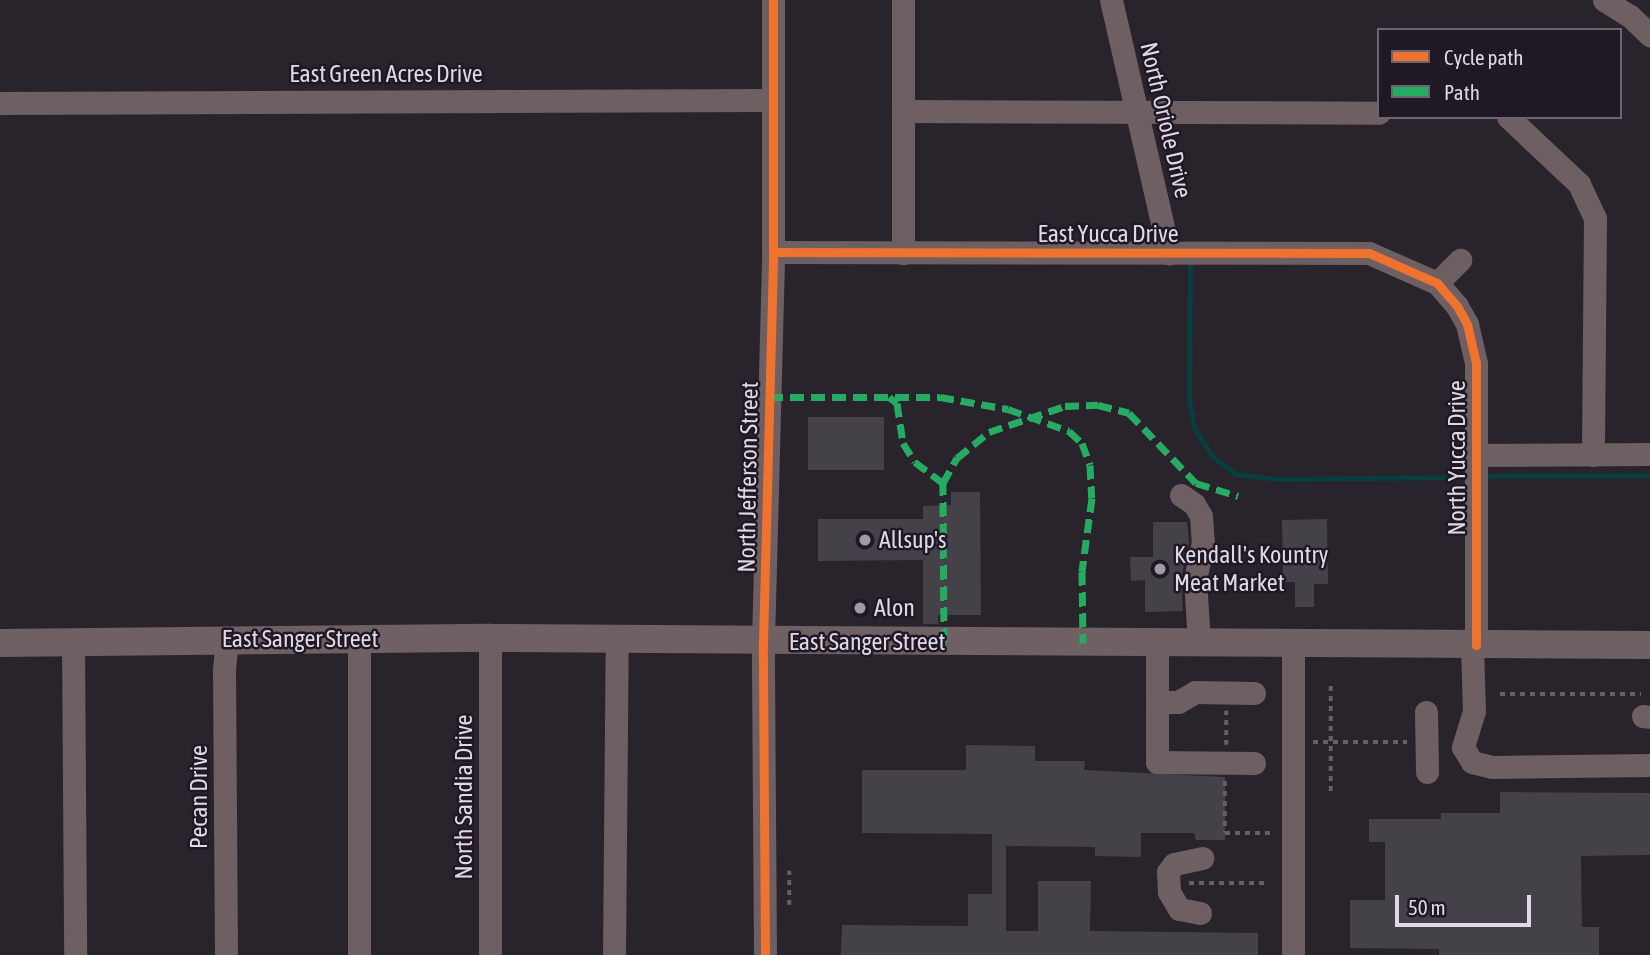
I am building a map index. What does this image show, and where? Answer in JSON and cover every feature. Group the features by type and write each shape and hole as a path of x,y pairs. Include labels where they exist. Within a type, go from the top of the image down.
{"main road":[{"name":"East Sanger Street","path":"0,643 490,638 764,642 1650,645"}],"street":[{"name":"North Jefferson Street","path":"765,955 764,642 773,252 774,0"},
{"path":"903,0 903,253"},
{"name":"North Oriole Drive","path":"1111,0 1139,112 1169,253"},
{"path":"1604,0 1630,16 1650,35"},
{"name":"East Green Acres Drive","path":"0,103 773,100"},
{"path":"903,111 1377,113"},
{"path":"1510,119 1579,184 1595,218 1593,454"},
{"name":"East Yucca Drive","path":"773,252 1369,253 1437,283"},
{"path":"1437,283 1460,260"},
{"name":"North Yucca Drive","path":"1437,283 1457,306 1467,324 1476,363 1474,645 1483,714 1463,747 1472,762 1492,767 1650,765"},
{"path":"1476,471 1593,454 1650,454"},
{"path":"1181,495 1194,504 1201,516 1203,541 1195,579 1199,643"},
{"name":"North Sandia Drive","path":"490,638 490,955"},
{"name":"Pecan Drive","path":"226,955 224,669 227,639"},
{"path":"359,639 359,955"},
{"path":"614,955 617,640"},
{"path":"74,642 75,955"},
{"path":"1157,643 1157,762 1254,763"},
{"path":"1293,644 1293,955"},
{"path":"1157,702 1178,702 1195,692 1254,693"},
{"path":"1426,712 1427,772"},
{"path":"1200,913 1180,909 1169,892 1168,872 1174,864 1202,858"}],"path":[{"path":"1331,686 1331,796"},
{"path":"1500,694 1645,709"},
{"path":"1226,702 1225,833 1286,833"},
{"path":"1293,742 1427,742"},
{"path":"789,871 789,905"},
{"path":"1168,882 1264,883"}],"building":[{"path":"808,417 884,417 884,470 808,470"},
{"path":"951,492 980,492 981,615 938,615 938,624 923,624 923,560 818,561 818,519 923,519 923,506 951,505"},
{"path":"1327,519 1328,584 1314,584 1314,607 1295,607 1295,582 1283,582 1282,520"},
{"name":"Kendall's Kountry Meat Market","path":"1153,522 1187,522 1189,541 1181,580 1183,611 1145,612 1145,580 1131,581 1130,557 1153,557"},
{"path":"966,745 1035,746 1035,761 1085,761 1084,770 1225,777 1225,840 1196,840 1194,833 1141,833 1141,857 1095,856 1095,847 1006,846 1006,931 1038,931 1038,881 1091,881 1090,931 1258,933 1258,955 841,955 842,925 968,926 968,894 992,894 992,834 862,833 862,770 966,770"},
{"path":"1500,792 1650,793 1650,855 1581,856 1582,927 1599,927 1599,955 1439,955 1439,949 1350,948 1350,900 1385,900 1385,842 1369,842 1369,819 1441,819 1441,813 1500,813"}],"waterway":[{"path":"1190,260 1189,400 1194,428 1212,456 1235,474 1278,479 1469,477"},
{"path":"1483,476 1650,475"}],"marked path":[{"path":"769,397 940,397 1008,409 1069,431 1082,443 1090,465 1092,498 1082,571 1083,643"},
{"path":"889,397 897,403 903,443 915,462 943,483"},
{"path":"944,642 943,483 957,458 989,432 1065,406 1098,405 1129,413 1196,483 1238,496"}],"cycle path":[{"path":"765,955 763,642 773,252 773,0"},
{"path":"773,252 1369,253 1437,283 1457,306 1467,324 1476,363 1476,645"}],"place":[{"name":"Allsup's","path":"865,540"},
{"name":"Kendall's Kountry Meat Market","path":"1160,569"},
{"name":"Alon","path":"860,608"}]}
